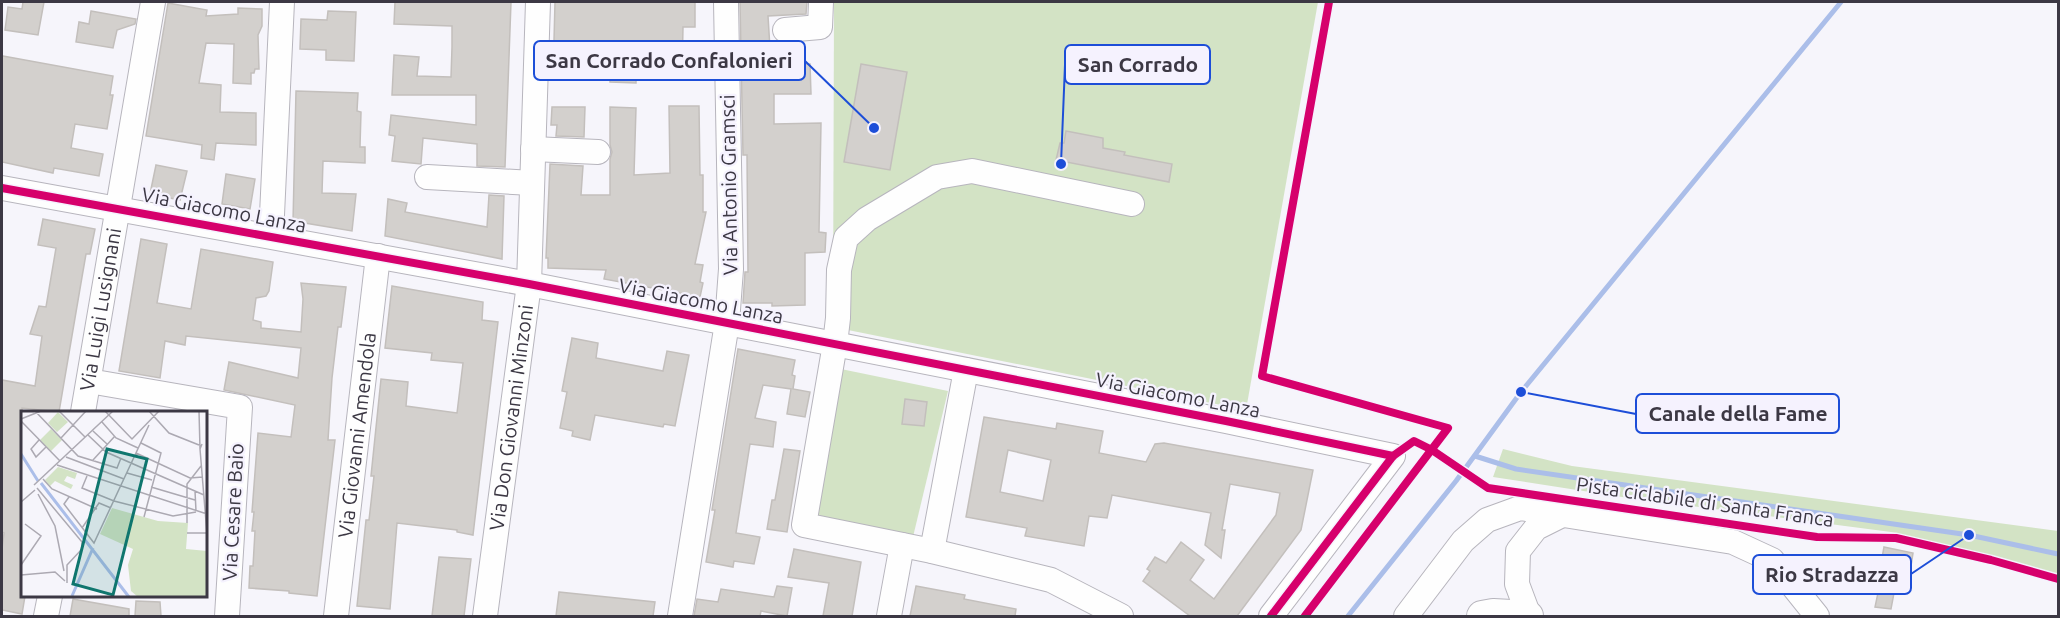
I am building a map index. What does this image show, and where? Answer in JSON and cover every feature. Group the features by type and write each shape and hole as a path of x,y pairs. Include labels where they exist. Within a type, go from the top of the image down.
{"main road":[{"path":"1482,616 1493,614 1528,616"}],"street":[{"name":"Via Luigi Lusignani","path":"83,411 153,2"},
{"path":"271,236 282,2"},
{"name":"Via Don Giovanni Minzoni","path":"485,616 529,284 538,2"},
{"name":"Via Antonio Gramsci","path":"680,616 727,323 730,269 726,2"},
{"path":"785,30 820,27 821,2"},
{"path":"533,149 598,152"},
{"path":"1121,616 1052,580 932,551 804,525 835,344 839,270 846,238 867,219 937,177 972,171 1132,204"},
{"path":"427,177 532,183"},
{"name":"Via Giacomo Lanza","path":"2,188 529,284 1393,456 1271,616"},
{"name":"Via Giovanni Amendola","path":"336,616 378,256"},
{"path":"932,551 966,370"},
{"name":"Via Cesare Baio","path":"88,381 240,407 227,616"},
{"path":"1406,616 1463,541 1487,520 1520,508 1733,542 1772,560 1817,616"},
{"path":"1528,616 1517,584 1518,551 1536,528 1564,514"},
{"path":"889,616 902,545"},
{"path":"46,616 50,597"}],"green space":[{"path":"834,2 1318,2 1246,410 833,327"},
{"path":"836,368 948,391 912,541 811,522"},
{"path":"1503,449 1572,466 2058,531 2058,578 1891,532 1622,497 1493,477"}],"building":[{"path":"23,2 44,2 38,35 5,30 8,7 22,9"},
{"path":"395,2 511,2 505,167 477,166 477,144 423,138 421,164 392,161 395,136 389,135 391,115 476,125 476,95 392,95 394,55 419,57 417,76 451,77 452,47 452,26 394,24"},
{"path":"555,2 695,2 695,27 683,27 682,75 636,76 636,83 610,82 610,61 587,60 586,76 572,75 572,80 553,79"},
{"path":"740,2 807,2 806,14 768,16 771,65 810,64 811,94 774,94 774,124 821,123 819,232 826,233 825,252 805,253 805,305 772,306 772,303 743,303 745,272 748,272 747,155 743,155"},
{"path":"168,3 207,10 206,16 238,14 238,8 262,9 262,26 258,35 259,69 251,73 251,84 233,83 234,44 206,43 199,83 221,85 220,112 256,113 256,145 216,143 214,160 201,158 202,145 146,136"},
{"path":"91,11 136,19 135,24 117,30 113,48 76,42 79,22 89,24"},
{"path":"328,11 356,12 354,61 326,60 326,50 300,49 301,19 327,20"},
{"path":"3,56 113,76 110,95 113,95 107,129 75,124 71,148 103,154 99,176 54,168 53,173 2,162"},
{"path":"861,64 907,72 890,170 844,162"},
{"path":"296,91 358,93 357,111 361,112 360,147 365,147 365,163 323,161 322,193 356,194 352,231 293,221"},
{"path":"669,106 699,106 700,175 703,175 703,212 706,212 695,264 703,265 700,297 604,279 606,270 548,268 548,258 546,258 550,164 583,166 581,195 610,195 612,152 610,107 636,108 634,175 670,173"},
{"path":"552,107 585,107 584,137 556,136 557,125 551,125"},
{"path":"1066,131 1103,138 1103,148 1125,152 1124,155 1172,164 1169,182 1056,160 1060,143 1064,143"},
{"path":"156,165 187,171 180,200 150,194"},
{"path":"226,174 255,179 250,209 222,204"},
{"path":"489,195 504,196 502,259 385,236 388,199 407,203 405,212 487,227"},
{"path":"43,219 95,229 90,254 86,254 59,411 22,408 21,411 21,597 25,597 22,614 2,610 4,533 2,532 2,380 35,386 42,336 30,334 39,306 46,307 56,248 38,245"},
{"path":"141,239 167,244 157,303 191,309 201,249 273,262 269,291 266,296 256,298 253,320 261,322 261,328 301,332 303,299 301,283 346,287 341,327 338,327 332,378 328,440 335,440 317,596 249,588 250,566 253,566 255,531 252,531 254,512 252,512 258,433 291,437 295,405 224,390 229,362 298,378 301,348 186,336 185,345 165,341 160,378 119,371"},
{"path":"392,286 483,302 482,320 498,322 473,535 457,532 457,530 397,523 390,609 357,606 366,520 369,520 374,476 371,476 381,379 408,382 406,406 457,413 463,363 431,360 432,353 385,348"},
{"path":"572,338 598,343 596,358 663,371 667,351 689,355 675,426 664,424 663,427 595,415 590,440 572,436 573,431 560,428 567,392 562,391"},
{"path":"738,349 795,360 792,375 795,376 793,389 810,392 805,417 787,414 791,389 763,385 755,418 776,422 773,447 750,444 736,533 760,537 754,564 734,561 733,567 706,562"},
{"path":"905,399 927,402 924,426 902,424"},
{"path":"984,417 1056,429 1057,423 1103,431 1099,453 1146,462 1155,444 1164,443 1313,470 1301,530 1237,616 1190,616 1143,581 1150,571 1147,569 1155,557 1166,563 1181,542 1204,560 1190,580 1214,599 1276,515 1280,493 1230,484 1222,530 1225,530 1221,558 1205,545 1211,513 1112,495 1107,518 1089,516 1084,546 1025,536 1027,528 966,517","holes":["1008,450 1051,460 1043,501 1000,492"]},
{"path":"784,449 800,451 787,532 767,529"},
{"path":"1884,547 1913,553 1909,579 1897,577 1891,609 1875,607 1882,574 1879,574"},
{"path":"794,549 861,562 852,616 823,616 829,583 788,577"},
{"path":"439,557 471,559 464,616 432,616"},
{"path":"777,586 792,588 787,616 761,611 760,616 694,616 697,599 718,602 721,589 774,597"},
{"path":"916,586 965,595 964,599 1016,609 1015,616 910,616"},
{"path":"559,592 655,602 653,616 556,616"},
{"path":"73,599 129,609 129,616 70,616"},
{"path":"136,601 160,602 161,616 135,616"}],"waterway":[{"path":"1348,616 1456,481 1521,392 1841,2"},
{"path":"1475,456 1516,469 1969,535 2058,554"}],"cycle path":[{"path":"1305,616 1448,428 1262,376 1329,2"},
{"path":"2,188 529,284 1393,456"},
{"name":"Pista ciclabile di Santa Franca","path":"1271,616 1393,456 1414,441 1432,450 1488,488 1817,537 1896,538 1991,560 2058,579"}],"place":[{"name":"San Corrado Confalonieri","path":"874,128"},
{"name":"San Corrado","path":"1061,164"},
{"name":"Canale della Fame","path":"1521,392"},
{"name":"Rio Stradazza","path":"1969,535"}]}
